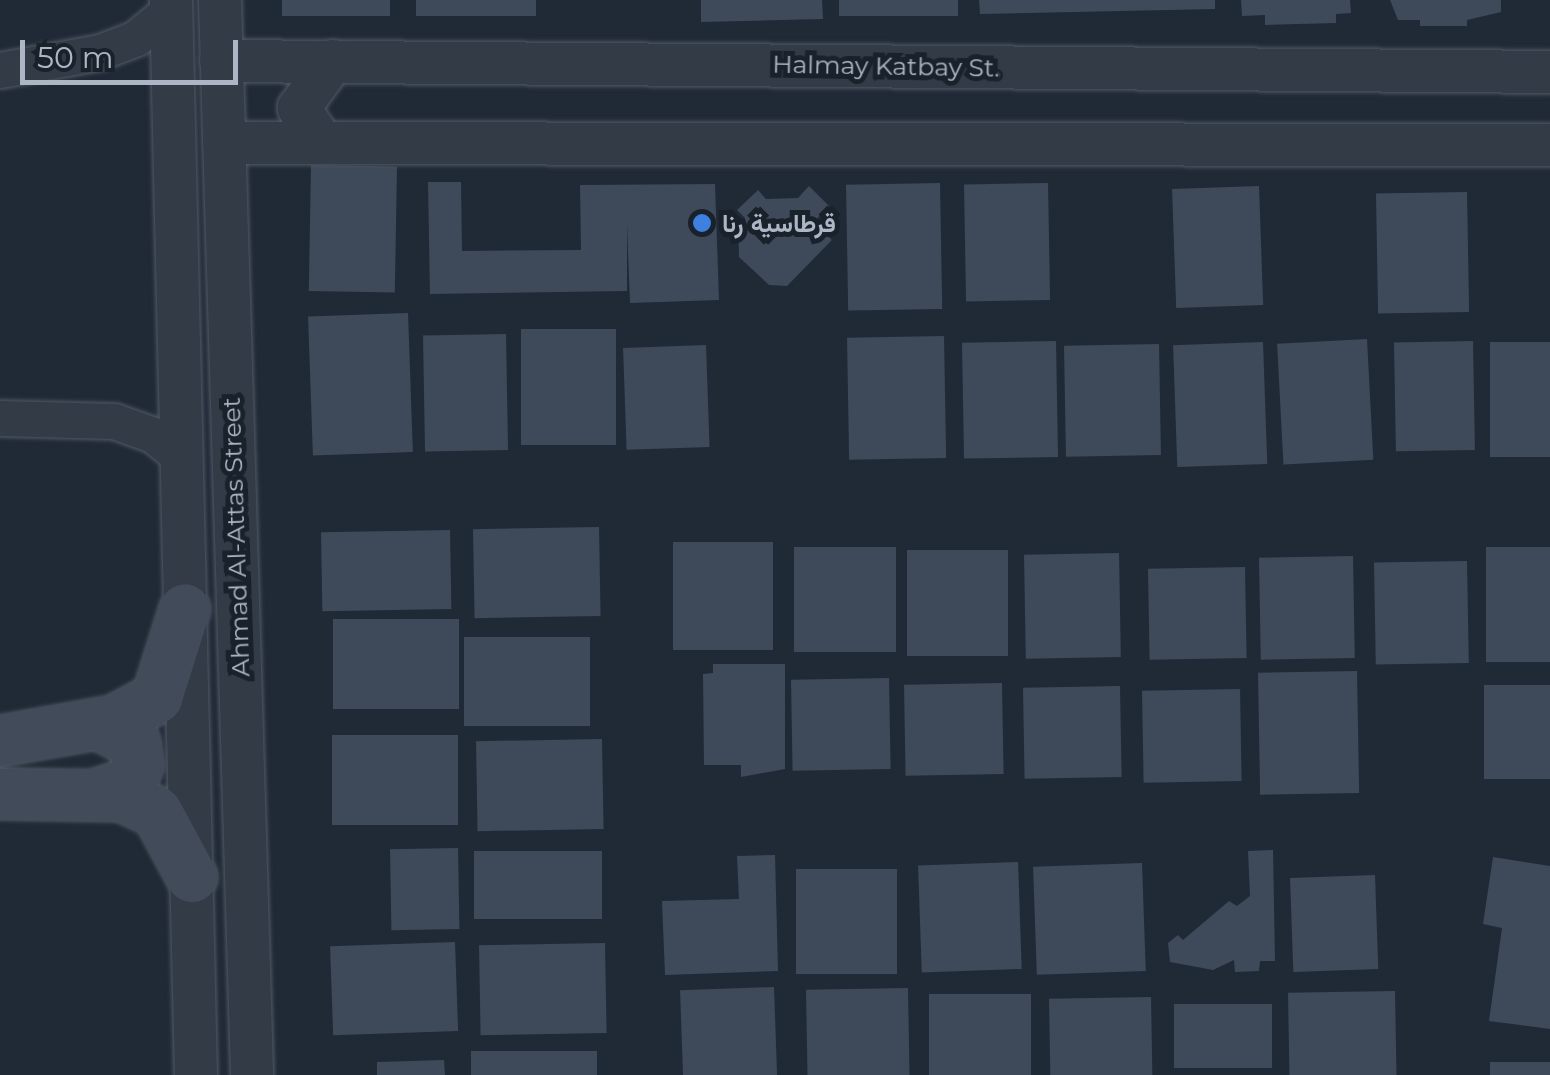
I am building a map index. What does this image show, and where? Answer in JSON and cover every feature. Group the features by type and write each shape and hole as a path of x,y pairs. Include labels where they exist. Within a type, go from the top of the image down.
{"main road":[{"path":"0,741 98,724 157,698 184,609"},
{"path":"94,795 131,783 138,766 135,743 98,724"},
{"path":"0,794 122,796 157,812 192,877"}],"street":[{"name":"Ahmad Al-Attas Street","path":"220,0 252,1075"},
{"name":"Ahmad Al-Attas Street","path":"171,4 196,1075"},
{"path":"0,70 100,52 136,38 171,4"},
{"name":"Halmay Katbay St.","path":"222,60 1550,72"},
{"path":"321,141 300,108 333,62"},
{"path":"224,144 321,141 1550,146"},
{"path":"0,418 114,421 153,435 184,460"}],"building":[{"path":"282,0 390,0 390,16 282,16"},
{"path":"416,0 536,0 536,16 416,16"},
{"path":"701,0 822,0 823,19 701,22"},
{"path":"839,0 958,0 958,16 839,16"},
{"path":"979,0 1215,0 1215,9 980,14"},
{"path":"1241,0 1350,0 1351,13 1336,14 1336,23 1265,25 1265,15 1242,16"},
{"path":"1390,0 1501,0 1501,12 1467,20 1467,26 1420,26 1420,20 1398,20"},
{"path":"311,165 397,167 395,292 309,291"},
{"path":"428,182 461,182 462,251 581,250 580,185 715,184 719,300 630,303 627,224 627,291 430,294"},
{"path":"940,183 942,309 848,311 846,185"},
{"path":"1048,183 1050,300 966,301 964,184"},
{"path":"809,186 829,206 813,223 832,240 787,286 769,285 739,257 738,225 745,218 737,210 758,190 766,199 798,198"},
{"path":"1259,186 1263,305 1176,308 1172,189"},
{"path":"1467,192 1469,312 1378,314 1376,194"},
{"path":"408,313 413,452 313,455 308,316"},
{"path":"521,329 616,329 616,445 521,445"},
{"path":"506,334 508,450 425,451 423,335"},
{"path":"944,336 946,458 849,460 847,338"},
{"path":"1367,339 1373,460 1283,465 1277,344"},
{"path":"1056,341 1058,457 964,459 962,343"},
{"path":"1473,341 1475,450 1396,451 1394,342"},
{"path":"1263,342 1267,464 1177,467 1173,345"},
{"path":"1490,342 1550,342 1550,457 1490,457"},
{"path":"1159,344 1161,455 1066,457 1064,346"},
{"path":"706,345 710,447 627,450 623,348"},
{"path":"599,527 601,616 475,618 473,529"},
{"path":"450,530 451,609 322,611 321,532"},
{"path":"673,542 773,542 773,650 673,650"},
{"path":"794,547 896,547 896,652 794,652"},
{"path":"1486,547 1550,547 1550,662 1486,662"},
{"path":"907,550 1008,550 1008,656 907,656"},
{"path":"1119,553 1121,657 1026,659 1024,555"},
{"path":"1353,556 1355,658 1261,660 1259,558"},
{"path":"1467,561 1469,663 1376,665 1374,563"},
{"path":"1245,567 1247,658 1150,660 1148,569"},
{"path":"333,619 459,619 459,709 333,709"},
{"path":"464,637 590,637 590,726 464,726"},
{"path":"713,664 785,664 785,769 741,777 741,765 704,765 703,674 713,673"},
{"path":"1357,671 1359,793 1260,795 1258,673"},
{"path":"889,678 891,769 793,771 791,680"},
{"path":"1002,683 1004,774 906,776 904,685"},
{"path":"1484,685 1550,685 1550,779 1484,779"},
{"path":"1120,686 1122,777 1025,779 1023,688"},
{"path":"1240,689 1242,781 1144,783 1142,691"},
{"path":"332,735 458,735 458,825 332,825"},
{"path":"602,739 604,829 478,831 476,741"},
{"path":"458,848 459,929 391,930 390,849"},
{"path":"1273,850 1275,961 1260,961 1259,971 1235,972 1234,960 1213,970 1170,962 1168,943 1178,935 1183,940 1229,901 1237,906 1250,896 1248,851"},
{"path":"474,851 602,851 602,919 474,919"},
{"path":"775,855 778,971 665,975 662,901 739,899 737,856"},
{"path":"1493,857 1550,866 1550,1029 1489,1021 1502,928 1483,924"},
{"path":"1018,862 1022,969 922,972 918,865"},
{"path":"1142,863 1146,971 1037,975 1033,867"},
{"path":"796,869 897,869 897,974 796,974"},
{"path":"1375,875 1378,969 1293,972 1290,878"},
{"path":"455,942 458,1031 333,1035 330,946"},
{"path":"605,943 607,1033 481,1035 479,945"},
{"path":"774,987 777,1075 683,1075 680,990"},
{"path":"908,988 910,1075 808,1075 806,990"},
{"path":"1395,991 1396,1075 1289,1075 1288,993"},
{"path":"929,994 1031,994 1031,1075 929,1075"},
{"path":"1151,997 1152,1075 1050,1075 1049,999"},
{"path":"1174,1004 1272,1004 1272,1068 1174,1068"},
{"path":"471,1051 597,1051 597,1075 471,1075"},
{"path":"444,1060 445,1075 377,1075 377,1062"},
{"path":"1490,1062 1550,1062 1550,1075 1490,1075"}],"place":[{"name":"قرطاسية رنا","path":"702,223"}]}
